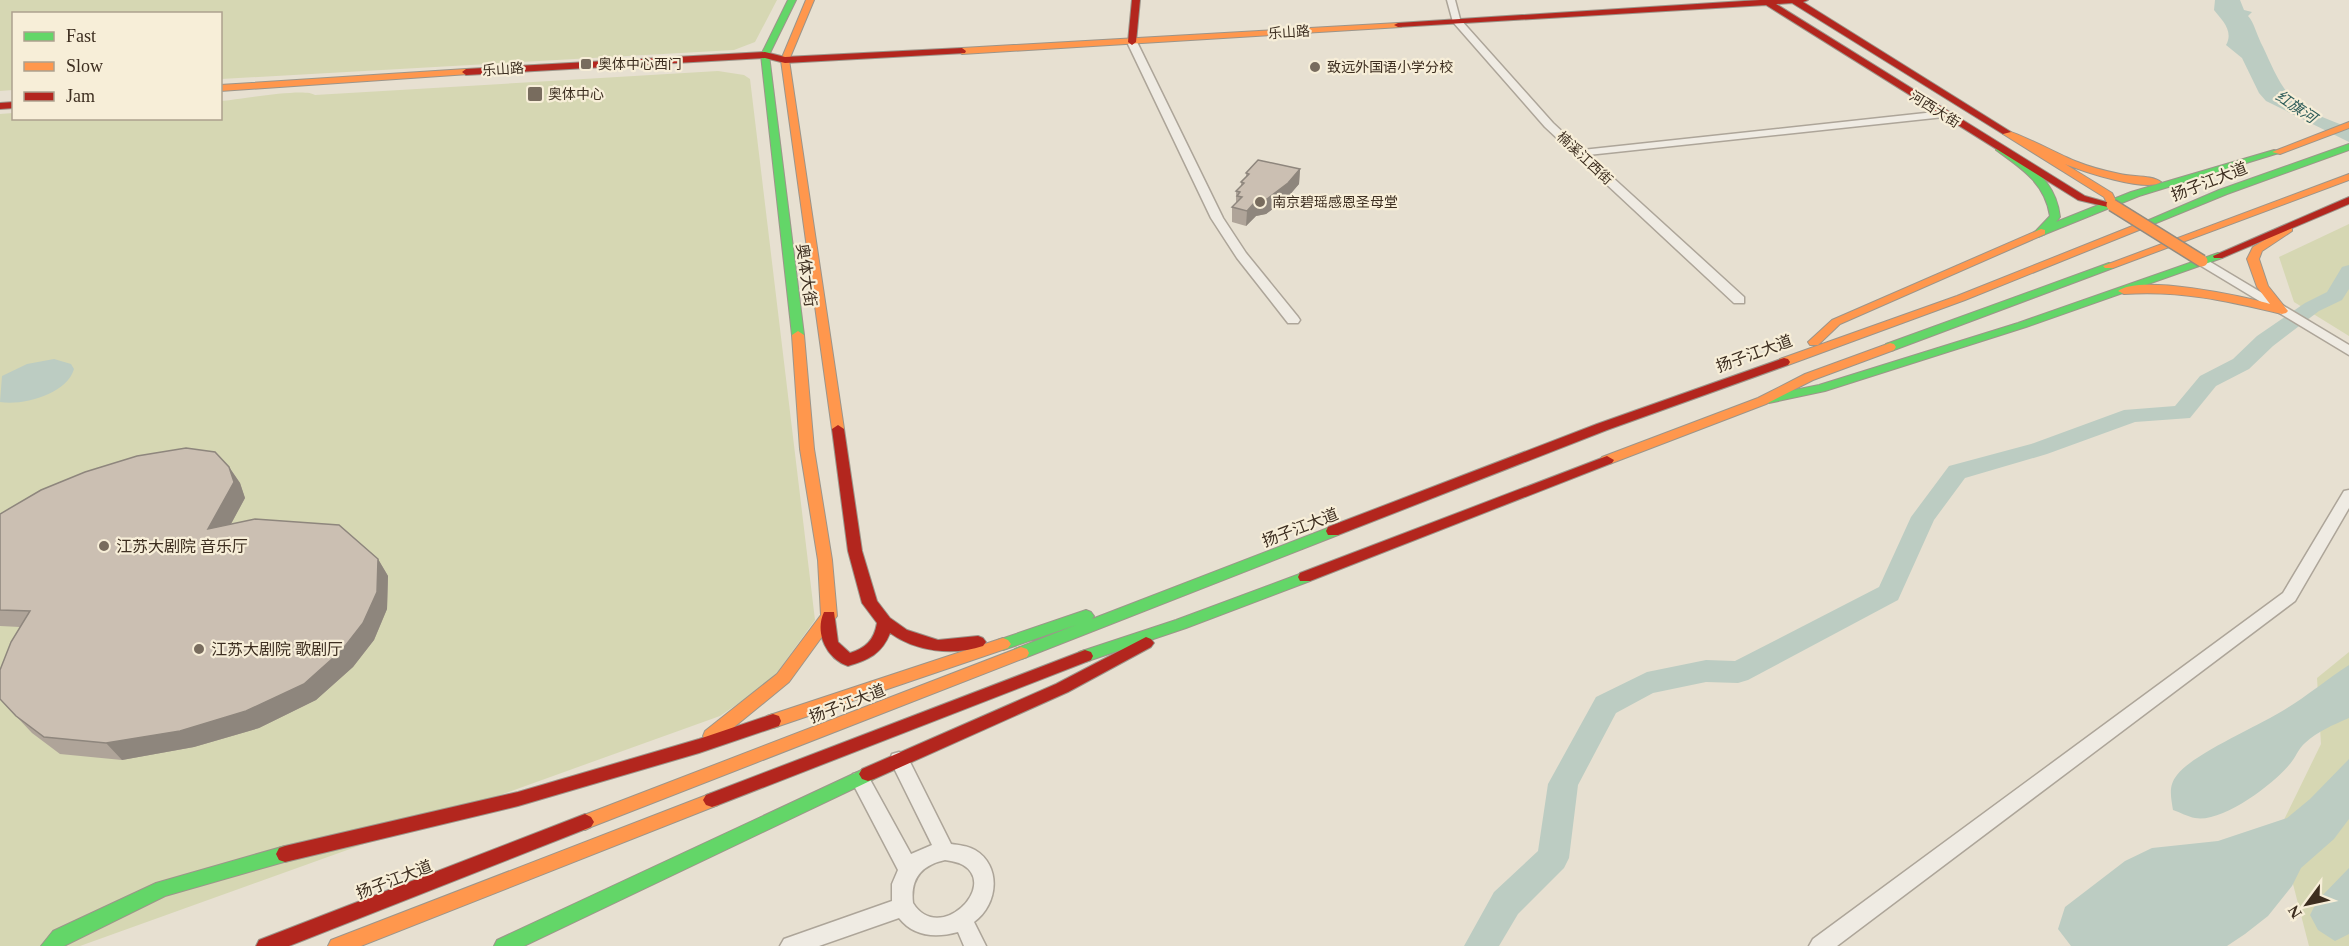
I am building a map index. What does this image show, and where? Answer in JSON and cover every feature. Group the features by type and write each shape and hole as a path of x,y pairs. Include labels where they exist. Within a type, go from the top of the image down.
{"main road":[{"path":"766,59 792,0"},
{"path":"785,60 810,0"},
{"path":"1132,42 1136,0"},
{"name":"乐山路","path":"222,88 555,65 785,60 1132,42 1764,0 1804,0"},
{"name":"河西大街","path":"1764,0 2082,198 2112,205 2202,261"},
{"name":"河西大街","path":"1794,0 2108,195 2112,205"},
{"name":"乐山路","path":"222,94 766,59"},
{"name":"奥体大街","path":"766,59 795,302 807,449 825,560 830,640 835,653 848,660 870,655 883,640 885,622 870,603 855,551 785,60"},
{"path":"1803,353 1836,322 2038,234 2135,194 2290,148 2349,125"},
{"path":"2023,142 2069,164 2119,180 2158,182 2186,177"},
{"name":"扬子江大道","path":"266,946 1602,427 1960,298 2223,192 2349,147"},
{"path":"1999,148 2043,181 2054,194 2055,216 2038,234"},
{"path":"338,946 1054,666 1181,624 1762,401 1809,378 2348,178"},
{"path":"1762,401 1821,388 2124,291 2288,229 2349,200"},
{"path":"2283,311 2263,287 2253,259 2257,249 2288,229"},
{"path":"2124,291 2158,286 2195,288 2283,311"},
{"path":"51,946 60,937 162,889 260,860 518,799 699,746 1300,544"},
{"path":"699,746 783,678 829,616"},
{"path":"885,622 902,634 938,646 977,642 1078,619"},
{"path":"504,946 899,760 1062,688 1181,624"}],"street":[{"name":"楠溪江西街","path":"1451,0 1456,20 1549,125 1739,300"},
{"path":"1132,42 1217,218 1240,255 1293,320"},
{"path":"1580,153 1944,114"},
{"name":"河西大街","path":"2202,261 2343,347"},
{"path":"1820,946 2289,597 2349,495"},
{"path":"899,760 945,851"},
{"path":"860,780 909,870"},
{"path":"945,851 958,852 970,857 979,865 985,875 982,900 975,912 963,921 935,928 921,925 910,918 903,907 900,895 902,882 919,860 945,851"},
{"path":"791,946 903,907"},
{"path":"963,921 975,946"}],"green space":[{"path":"0,0 777,0 755,42 734,50 222,79 222,12 12,12 12,90 0,91"},
{"path":"718,71 744,75 750,79 815,620 771,681 720,716 80,946 0,946 0,114 12,113 12,120 222,120 222,101 298,92 315,95"},
{"path":"2349,224 2349,336 2294,302 2279,257"},
{"path":"2349,652 2349,946 2309,946 2279,830 2321,744 2317,678"}],"water":[{"name":"红旗河","path":"2215,0 2240,0 2244,10 2252,12 2248,16 2284,89 2306,109 2349,128 2349,142 2266,101 2259,93 2242,58 2226,45 2228,30 2214,10"},
{"path":"54,359 71,364 74,369 70,378 63,385 32,400 0,402 2,376 27,364"},
{"path":"2349,665 2349,718 2310,739 2289,765 2271,782 2232,809 2206,818 2190,817 2173,810 2172,783 2185,767 2212,749 2292,705"},
{"path":"2349,759 2349,819 2334,839 2301,868 2292,886 2268,916 2227,946 2071,946 2058,929 2065,907 2125,861 2152,848 2218,841 2287,818 2310,799"},
{"path":"2349,868 2349,934 2335,941 2318,930 2310,915 2317,901"}],"building":[{"path":"1258,160 1300,169 1288,183 1267,199 1256,201 1247,211 1232,207 1242,197 1237,196 1240,192 1236,191 1249,174 1246,173"},
{"name":"江苏大剧院 歌剧厅","path":"186,448 215,452 229,467 234,482 208,529 255,519 339,525 378,559 377,592 363,623 342,650 304,684 246,711 180,731 106,743 44,737 16,716 0,699 0,670 11,642 30,611 0,610 0,514 41,490 85,472 137,456"}],"waterway":[{"path":"1481,946 1506,903 1553,858 1563,784 1606,705 1647,683 1706,671 1738,672 1889,593 1923,517 1957,472 2039,449 2132,415 2182,413 2208,381 2241,364 2265,341 2312,307 2335,296 2349,271"}],"traffic: fast":[{"path":"792,0 765,55 798,335"},
{"path":"2140,226 2223,192 2349,147"},
{"path":"1999,148 2036,176 2044,184 2049,194 2055,217 2038,234"},
{"path":"2041,232 2135,194 2277,152"},
{"path":"1769,399 1821,388 2022,325 2218,256"},
{"path":"1890,347 2109,266"},
{"path":"1021,653 1333,531"},
{"path":"1085,656 1181,624 1305,577"},
{"path":"1003,644 1086,616"},
{"path":"504,946 868,774"},
{"path":"51,946 60,937 162,889 285,854"}],"traffic: slow":[{"path":"810,0 785,60 838,429"},
{"path":"962,51 1398,25"},
{"path":"222,88 466,72"},
{"path":"2277,152 2349,125"},
{"path":"2006,132 2108,195 2111,201"},
{"path":"2023,142 2055,157 2104,174 2156,182"},
{"path":"2109,266 2349,177"},
{"path":"2112,205 2202,261"},
{"path":"1784,362 1961,298 2140,226"},
{"path":"2282,311 2263,287 2253,259 2257,249 2288,229"},
{"path":"1814,342 1836,322 2041,232"},
{"path":"2124,291 2185,290 2243,300 2282,311"},
{"path":"711,736 783,678 829,616 825,560 807,449 798,335"},
{"path":"1607,460 1762,401 1809,377 1890,347"},
{"path":"773,721 1003,644"},
{"path":"585,822 1021,653"},
{"path":"338,946 712,800"}],"traffic: jam":[{"path":"1132,42 1136,0"},
{"path":"1764,0 2082,198 2112,205"},
{"path":"1793,0 2006,132"},
{"path":"1398,25 1804,0"},
{"path":"466,72 765,55 785,60 962,51"},
{"path":"0,106 12,105"},
{"path":"2218,256 2349,200"},
{"path":"1333,531 1602,427 1784,362"},
{"path":"838,429 855,551 870,603 885,622 902,634 938,646 978,642"},
{"path":"1305,577 1607,460"},
{"path":"829,616 833,647 848,660 874,648 881,638 885,622"},
{"path":"868,774 1062,688 1146,643"},
{"path":"712,800 1085,656"},
{"path":"285,854 518,799 699,746 773,721"},
{"path":"266,946 585,822"}],"place":[{"name":"奥体中心西门","path":"586,64"},
{"name":"致远外国语小学分校","path":"1315,67"},
{"name":"奥体中心","path":"535,94"},
{"name":"南京碧瑶感恩圣母堂","path":"1260,202"},
{"name":"江苏大剧院 音乐厅","path":"104,546"},
{"name":"江苏大剧院 歌剧厅","path":"199,649"}]}
